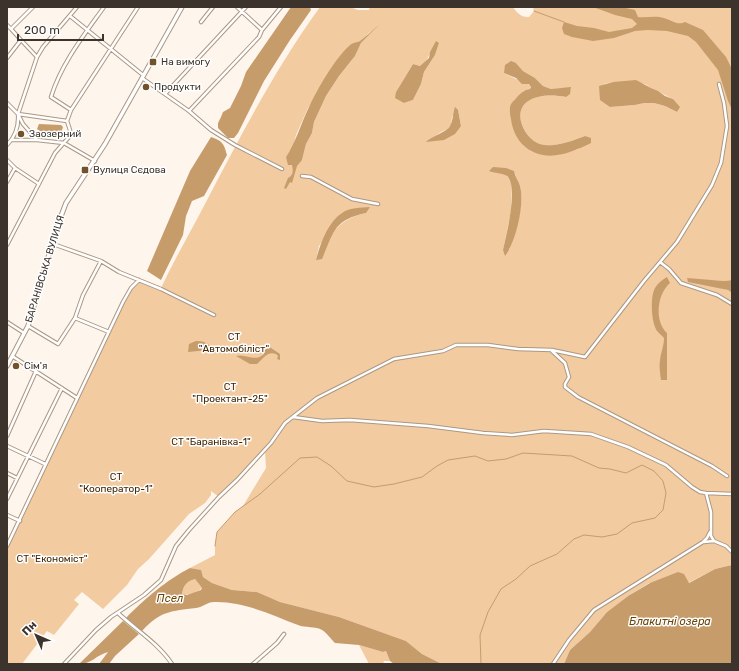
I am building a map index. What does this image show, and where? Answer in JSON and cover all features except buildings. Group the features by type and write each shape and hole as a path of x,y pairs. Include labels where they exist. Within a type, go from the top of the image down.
{"main road":[{"name":"БАРАНІВСЬКА ВУЛИЦЯ","path":"7,366 28,326 58,224 66,203 106,144 182,7"}],"street":[{"path":"11,29 33,7"},
{"path":"7,145 12,140 19,123 18,114 37,57 43,46 77,7"},
{"path":"71,110 51,98 55,85 67,62 104,7"},
{"path":"7,245 55,153 69,137 70,130 67,121 71,110 138,7"},
{"path":"201,22 213,7"},
{"path":"237,7 262,30"},
{"path":"165,94 246,7"},
{"path":"189,111 259,37 262,30 281,7"},
{"path":"70,16 112,49 143,77 189,111 211,130 235,145 282,169"},
{"path":"7,25 37,57"},
{"path":"7,58 21,40"},
{"path":"64,664 96,630 144,595 161,580 176,546 189,530 268,446 285,423 317,398 394,359 443,351 456,345 488,345 518,349 552,350 585,357 677,242 712,185 721,164 726,126 724,103 719,84"},
{"path":"7,103 18,114 23,124 37,140"},
{"path":"18,114 67,121"},
{"path":"12,140 37,140 64,143 95,161"},
{"path":"7,160 15,168 39,184"},
{"path":"7,182 15,168"},
{"path":"302,176 311,177 352,199 378,204"},
{"path":"53,244 101,261 119,272 161,289 214,315"},
{"path":"28,326 58,344 75,318 83,295 101,261"},
{"path":"660,262 682,283 717,295 732,304"},
{"path":"7,546 123,302 131,288 139,280"},
{"path":"75,318 109,332"},
{"path":"7,322 24,333"},
{"path":"552,350 565,363 569,377 565,387 578,397 712,466 727,476"},
{"path":"12,356 77,398"},
{"path":"7,436 36,371"},
{"path":"7,499 62,388"},
{"path":"292,417 322,421 350,420 428,426 512,435 544,431 591,434 628,446 666,465 700,492 732,494"},
{"path":"7,446 45,464"},
{"path":"7,473 17,478"},
{"path":"554,664 569,640 594,610 703,542 707,538 710,532 711,512 706,493"},
{"path":"7,514 20,521"},
{"path":"710,532 714,541"},
{"path":"703,542 714,541 726,546 732,552"},
{"path":"118,613 150,638 172,664"},
{"path":"253,664 277,643 284,634"}],"green space":[{"path":"320,7 350,7 358,10 369,10 370,7 513,7 524,17 529,17 534,11 533,7 732,7 732,280 687,279 728,290 732,293 732,565 715,569 688,583 649,583 628,596 607,612 590,632 570,650 564,664 442,664 422,654 406,641 339,617 280,602 257,592 232,590 212,583 203,577 200,570 190,568 215,555 217,532 235,512 243,506 266,468 265,450 219,497 211,491 211,495 205,503 189,514 149,559 138,569 127,585 103,609 82,592 74,600 79,604 54,635 47,631 22,664 7,664 7,546 131,288 139,280 161,288 245,129 273,79","holes":["376,28 361,43 355,56 339,76 326,96 314,122 312,133 306,144 302,160 298,151 294,155 286,157 293,147 296,135 308,108 333,66","439,43 435,55 424,72 421,84 413,100 404,103 396,92 413,64 420,66","516,63 523,71 535,78 543,86 551,89 571,88 566,97 541,96 531,99 523,107 521,119 525,131 530,137 540,144 557,145 585,136 579,149 557,155 530,151 511,104 526,90 530,89 531,85 504,73","623,82 645,84 673,99 677,112 665,106 654,103 610,107 604,84","458,110 461,126 427,142 448,129 451,125 452,117","515,174 519,183 521,193 520,209 509,250 503,250 511,211 512,182 506,175","342,213 366,213 356,216 341,224 335,230 316,260 319,246"]},
{"path":"195,579 202,588 193,593 182,594 186,584"},
{"path":"359,645 383,652 386,651 390,661 384,661 383,664 369,664"}],"water":[{"path":"291,7 310,7 311,10 264,81 238,133 234,138 228,138 218,128 218,123 223,112 230,108 246,72"},
{"path":"593,7 621,7 635,10 638,17 657,17 677,23 685,22 703,30 726,57 732,69 732,110 718,70 696,42 688,36 667,31 648,30 635,31 614,38 593,41 564,34 562,28 564,22 609,32 632,28 637,24 632,19"},
{"path":"379,25 361,43 355,56 339,76 326,96 314,122 312,133 306,144 302,160 297,166 292,183 290,182 286,189 284,188 293,171 292,165 288,165 286,157 322,83 332,66 343,52 353,43 360,41"},
{"path":"436,41 439,43 435,55 424,72 421,84 413,100 404,103 395,98 396,92 413,64 420,66 429,58 430,52"},
{"path":"511,61 516,63 523,71 535,78 543,86 551,89 571,87 570,94 566,97 541,96 527,102 521,112 521,119 525,131 530,137 540,144 545,145 563,143 585,136 591,138 591,143 568,153 549,156 531,151 521,143 512,126 510,107 518,96 531,87 529,84 522,84 516,78 504,73 505,65"},
{"path":"636,80 673,99 680,107 677,112 665,106 654,103 610,107 600,100 599,86 613,82"},
{"path":"455,107 458,110 461,126 455,134 444,140 426,142 449,128 452,122"},
{"path":"39,124 61,125 63,127 61,133 55,134 42,132 37,129"},
{"path":"211,137 222,143 227,155 204,196 192,201 186,216 183,235 161,280 147,271 190,171"},
{"path":"493,167 506,168 514,171 521,193 520,212 516,232 513,242 505,256 503,250 511,212 512,190 507,176 489,171"},
{"path":"370,207 366,213 347,219 341,223 336,228 322,259 316,260 325,234 337,217 348,210"},
{"path":"667,277 670,283 662,294 659,308 660,322 667,333 667,380 661,380 660,357 664,344 664,338 657,331 653,322 652,297 657,285"},
{"path":"687,278 724,281 732,280 732,293 728,290 688,282"},
{"path":"196,341 204,342 209,345 208,350 188,352 189,344"},
{"path":"268,346 280,354 280,360 277,359 278,356 276,354 273,353 265,356 257,364 250,364 236,356 240,355 254,358 261,357"},
{"name":"Блакитні озера","path":"732,565 732,664 564,664 570,650 590,632 607,612 628,596 650,583 678,572 684,574 689,583 715,569"},
{"name":"Псел","path":"190,568 201,570 203,577 212,583 232,590 257,592 280,602 339,617 406,641 422,654 442,664 394,664 390,661 386,651 383,652 359,645 335,643 320,629 301,626 257,609 225,602 212,602 198,607 166,613 148,624 142,631 126,618 156,590","holes":["195,579 202,588 201,590 187,595 182,594 186,584"]},
{"path":"123,621 139,634 115,656 109,664 99,664 108,652 87,663 79,664"}],"waterway":[{"path":"534,11 564,22"},
{"path":"215,546 217,532 235,512 260,494 300,458 317,457 331,466 347,481 374,487 422,477 448,460 475,456 488,461 506,459 523,453 572,456 599,468 626,473 642,465 654,471 663,481 666,493 663,510 655,518 632,523 617,534 602,537 584,535 574,539 557,554 530,566 516,579 501,589 488,612 480,635 481,664"}],"place":[{"name":"На вимогу","path":"153,62"},
{"name":"Продукти","path":"146,87"},
{"name":"Заозерний","path":"21,134"},
{"name":"Вулиця Сєдова","path":"85,170"},
{"name":"Сім'я","path":"16,366"}],"park label":[{"name":"СТ \"Автомобіліст\"","path":"234,342"},
{"name":"СТ \"Проектант-25\"","path":"230,392"},
{"name":"СТ \"Баранівка-1\"","path":"211,442"},
{"name":"СТ \"Кооператор-1\"","path":"116,482"},
{"name":"СТ \"Економіст\"","path":"52,559"}]}
